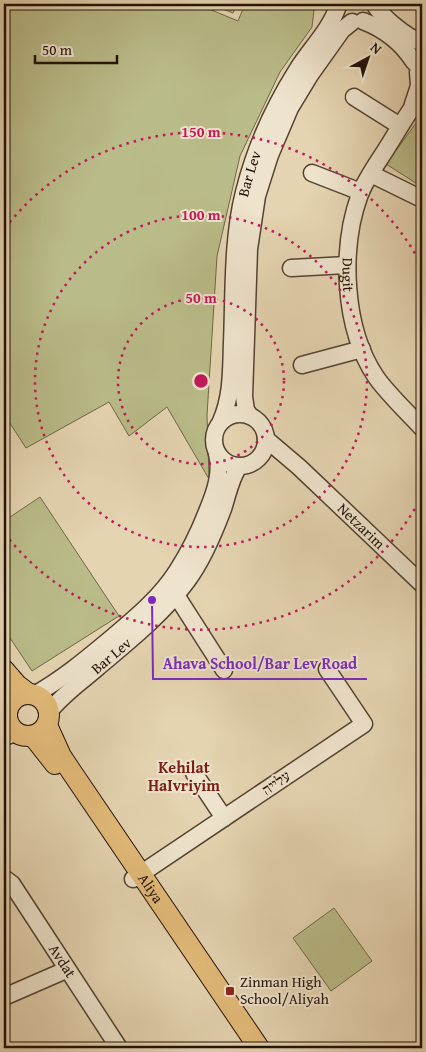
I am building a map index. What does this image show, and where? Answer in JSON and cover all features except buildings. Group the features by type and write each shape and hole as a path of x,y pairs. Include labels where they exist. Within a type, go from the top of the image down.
{"main road":[{"name":"Aliya","path":"4,670 17,685 45,703 19,721 54,762 259,1048"},
{"path":"19,721 9,706 17,697 31,694"},
{"name":"Aliya","path":"136,876 247,1048"}],"street":[{"name":"Bar Lev","path":"250,416 246,410 244,397 249,249 257,196 270,155 290,108 310,75 342,30 371,13 373,4"},
{"path":"373,4 402,31 422,43"},
{"name":"Bar Lev","path":"221,422 230,394 235,248 244,193 256,150 277,101 331,22 338,5"},
{"path":"338,5 342,17 374,25 397,42 418,70"},
{"path":"418,70 415,56 422,47"},
{"name":"Dugit","path":"409,112 417,94 418,70"},
{"name":"Dugit","path":"422,94 400,126 361,192 353,217 347,265 351,315 362,349 376,377 422,428"},
{"path":"354,98 400,126"},
{"path":"312,173 361,192"},
{"path":"371,174 422,199"},
{"path":"291,268 347,265"},
{"path":"302,365 362,349"},
{"path":"232,414 250,416 258,421 263,428 266,446 259,458 250,465 239,466 225,462 217,454 213,441 214,433 221,422 232,414"},
{"name":"Netzarim","path":"266,438 422,584"},
{"name":"Bar Lev","path":"31,694 62,679 122,629 154,599 177,571 199,532 210,503 220,466 217,454"},
{"name":"Netzarim","path":"259,458 280,459 299,467"},
{"name":"Bar Lev","path":"19,721 60,699 132,639 164,609 188,579 211,538 239,466"},
{"path":"176,595 224,670"},
{"name":"עלייה","path":"136,876 364,724 327,669"},
{"path":"194,773 224,818"},
{"name":"Avdat","path":"4,878 12,884 66,970 119,1048"},
{"path":"4,996 66,970"}],"green space":[{"path":"4,4 197,4 238,21 245,4 313,4 312,27 280,72 240,156 217,256 207,415 209,479 167,407 129,436 109,402 26,448 4,414"},
{"path":"211,4 237,4 233,13"},
{"path":"422,115 422,187 386,164"},
{"path":"40,497 119,616 32,671 4,629 4,521"},
{"path":"334,908 372,961 331,991 293,938"}],"place":[{"name":"Ahava School/Bar Lev Road","path":"152,600"},
{"name":"Zinman High School/Aliyah","path":"230,991"}],"district":[{"name":"Kehilat HaIvriyim","path":"184,776"}]}
